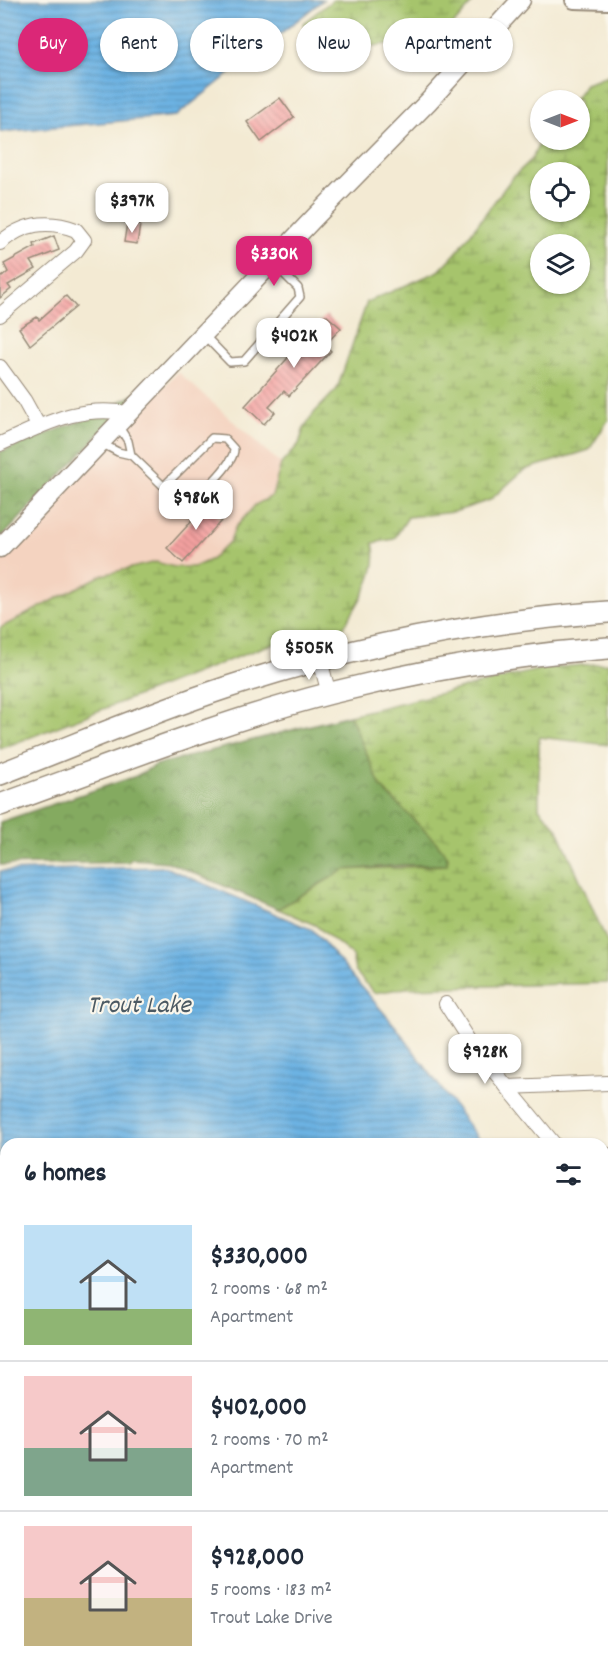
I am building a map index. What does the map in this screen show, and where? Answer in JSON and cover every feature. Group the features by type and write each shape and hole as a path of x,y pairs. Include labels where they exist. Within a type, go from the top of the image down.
{"main road":[{"path":"0,548 428,102 522,0"},
{"path":"0,774 197,698 320,660 446,632 510,622 608,612"},
{"path":"0,805 196,735 329,694 451,667 512,657 608,648"}],"street":[{"path":"574,0 608,1"},
{"path":"0,243 16,229 44,225 76,230 81,234 83,243 0,315"},
{"path":"0,367 24,400 39,428"},
{"path":"0,444 89,410 123,419"},
{"path":"320,660 329,694"},
{"path":"446,1005 471,1043 549,1138"},
{"path":"507,1087 608,1083"}],"lane":[{"path":"204,335 230,362 244,361 300,297 298,288 273,262"},
{"path":"123,419 131,455"},
{"path":"101,443 118,452 131,455 182,504 189,502 232,461 234,449 225,439 212,438 164,486"}],"shaded area":[{"path":"178,372 281,464 272,496 255,505 235,528 230,541 212,559 194,567 174,567 156,562 102,575 0,628 0,558"}],"green space":[{"path":"333,0 475,0 459,18 383,18 383,45 371,46 371,18 310,18"},
{"path":"608,76 608,420 589,450 524,470 490,500 454,512 408,517 394,539 373,543 375,554 371,576 343,628 266,646 0,749 0,628 102,575 156,562 174,567 194,567 212,559 230,541 235,528 255,505 272,496 281,464 299,444 304,428 314,413 337,389 367,302 439,271 456,253 512,178 531,160 536,150 590,150 590,90 581,90 585,84"},
{"path":"140,392 0,539 0,452 80,421"},
{"path":"608,663 608,745 539,737 539,808 557,828 608,944 608,983 406,988 374,993 355,971 352,955 315,925 278,909 344,870 447,865 448,857 436,842 381,787 350,715 546,668"},
{"path":"350,715 381,787 436,842 448,857 447,865 403,865 344,870 278,909 168,862 132,859 128,862 0,865 0,822 136,776 156,765"}],"water":[{"path":"0,0 323,0 300,18 296,18 296,21 284,31 284,18 190,18 190,72 232,72 176,116 0,132"},
{"name":"Trout Lake","path":"165,867 313,930 396,1027 478,1138 0,1138 0,871"}],"building":[{"path":"280,98 294,117 261,142 247,122"},
{"path":"136,196 146,196 147,212 137,213"},
{"path":"127,223 140,225 137,244 124,242"},
{"path":"54,236 59,250 31,261 36,269 8,285 11,289 0,298 0,275 2,277 8,272 4,264 35,247 34,244"},
{"path":"66,296 76,307 30,345 19,328 37,317 39,320"},
{"path":"326,315 341,328 325,345 331,351 289,396 284,391 269,407 275,412 264,424 245,406"},
{"path":"213,498 224,508 216,516 221,521 183,563 167,548"}]}
